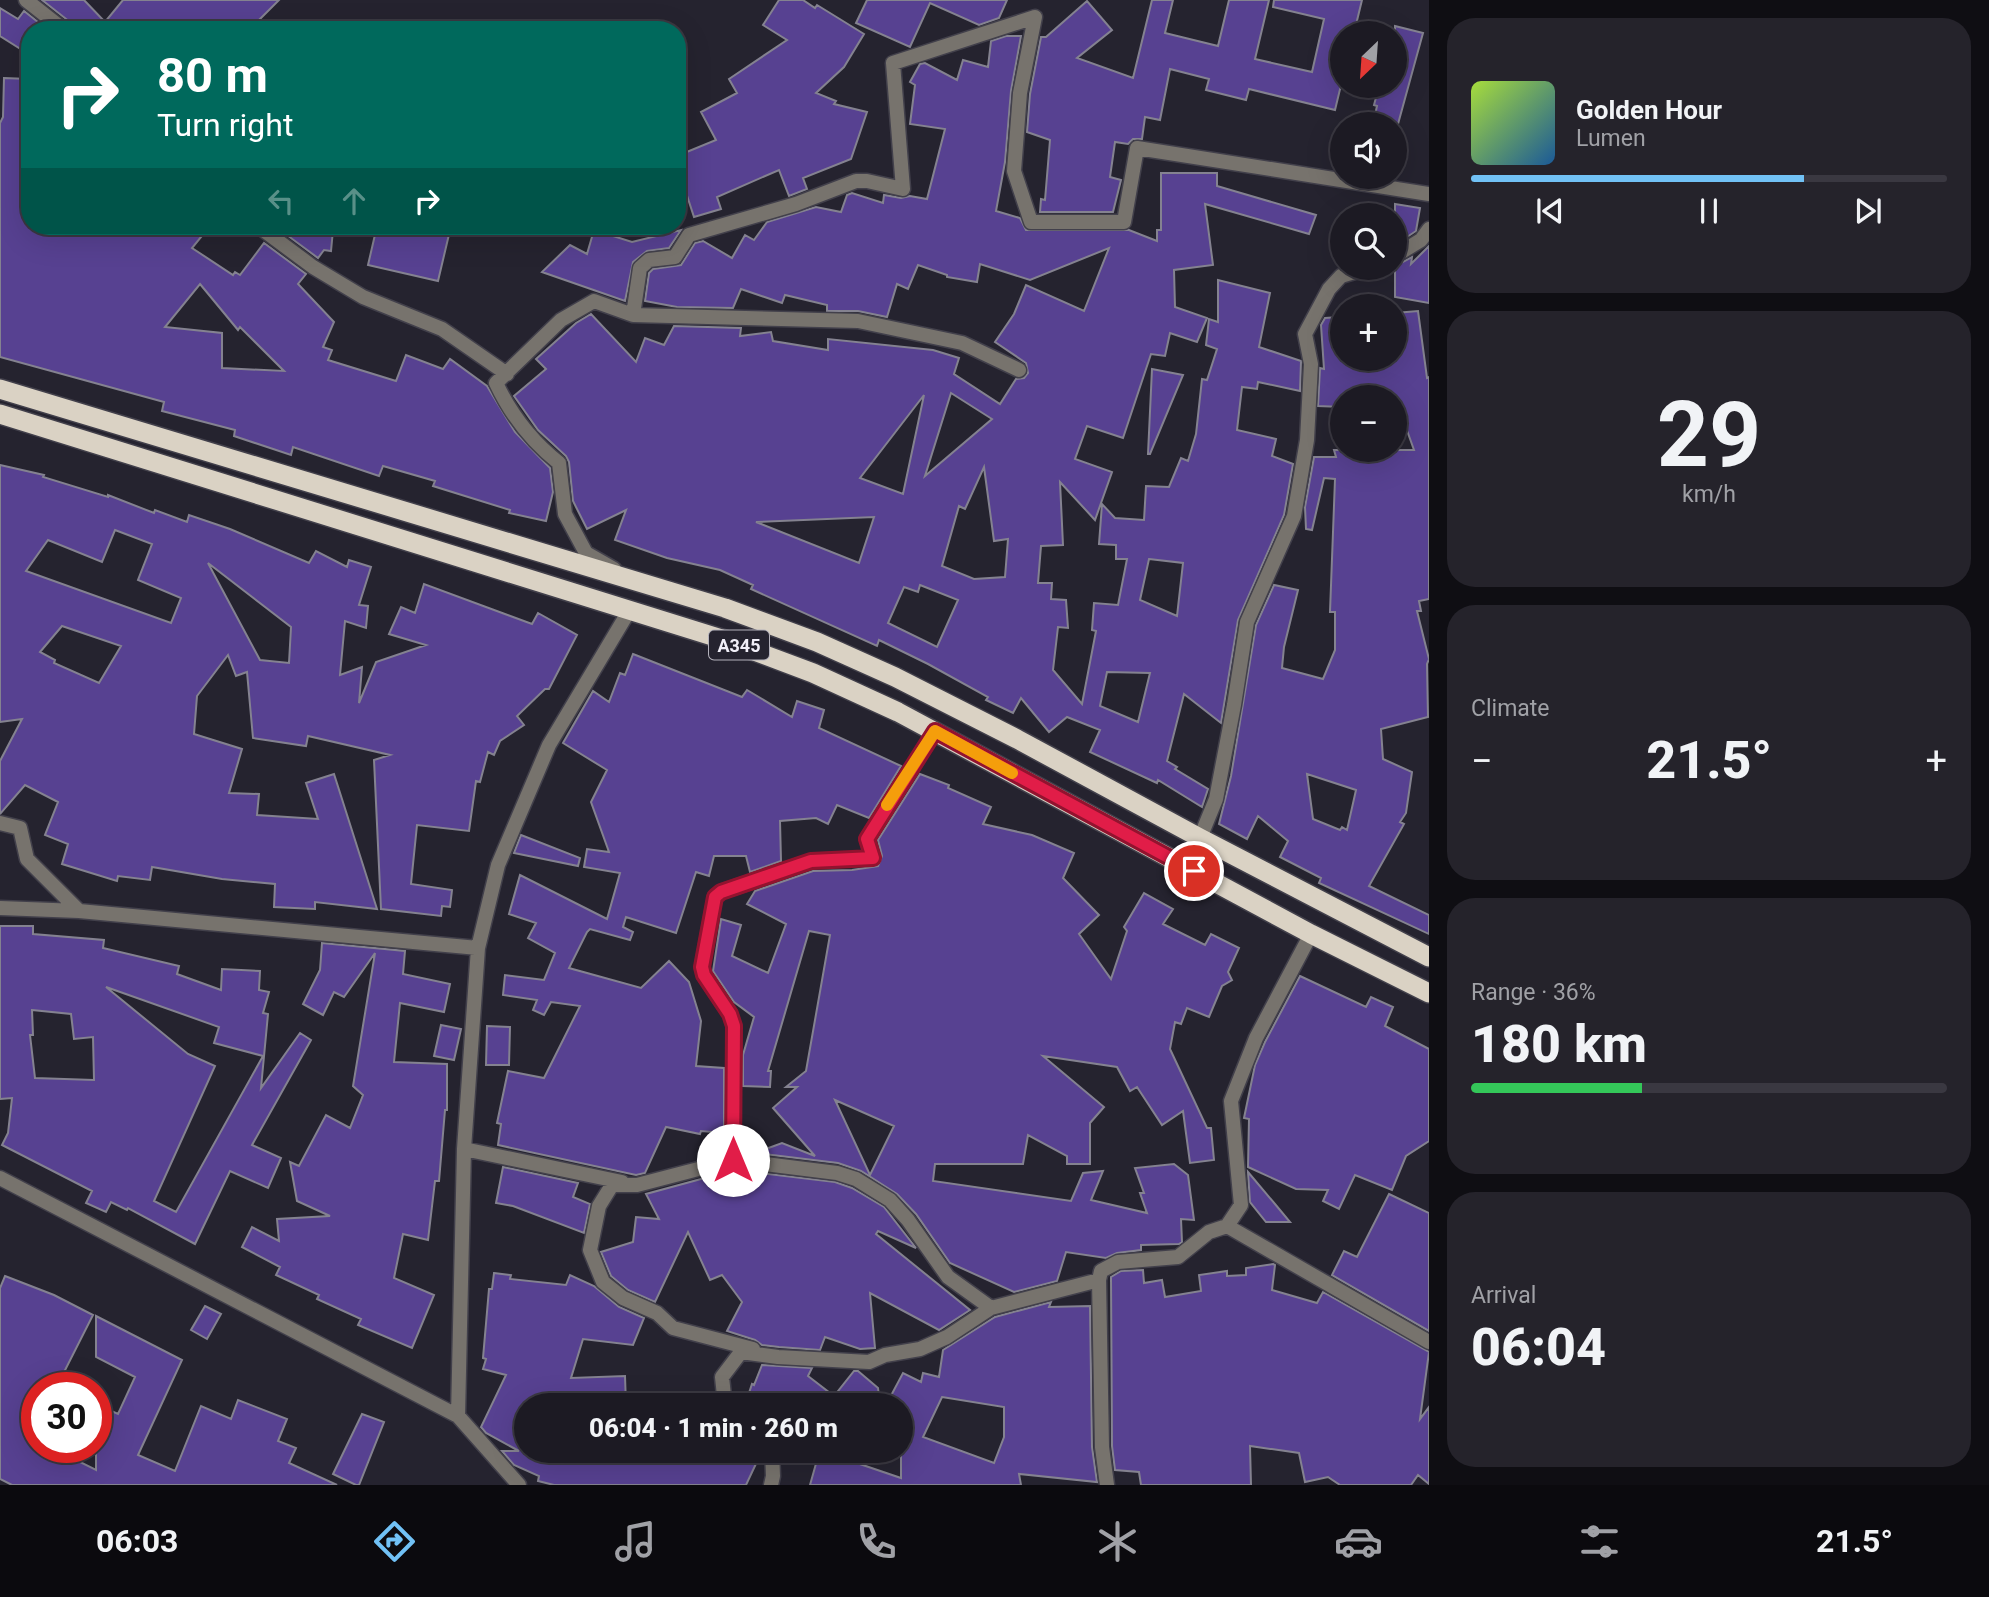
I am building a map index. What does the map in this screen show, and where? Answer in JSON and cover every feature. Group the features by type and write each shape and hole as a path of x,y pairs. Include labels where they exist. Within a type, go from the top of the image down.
{"highway":[{"name":"A345","path":"0,388 725,608 817,642 1017,739 1429,957"},
{"name":"A345","path":"0,414 725,640 813,673 935,731 1311,934 1429,993"}],"street":[{"path":"26,0 53,21"},
{"path":"633,315 640,268 649,260 675,257 689,235 796,204 856,181 903,189 893,63 1035,17 1020,93 1014,171 1031,222 1124,222 1137,148 1429,194"},
{"path":"1407,249 1421,240 1429,229"},
{"path":"270,235 313,267 363,297 442,328 507,374"},
{"path":"1200,838 1216,799 1247,622 1294,516 1308,428 1311,364 1305,334 1329,289 1337,280"},
{"path":"632,580 586,553 565,514 559,463 540,448 508,409 496,383 561,320 594,301 633,315 858,321 962,343 1019,370"},
{"path":"458,1416 464,1149 478,948 498,865 549,746 629,611"},
{"path":"733,1160 734,1026 730,1014 704,975 702,967 715,897 721,892 811,861 873,858 867,839 935,731"},
{"path":"0,823 20,828 27,859 79,911"},
{"path":"0,908 79,911 478,948"},
{"path":"1107,1485 1102,1447 1101,1271 1118,1262 1178,1256 1209,1232 1227,1226 1241,1205 1231,1101 1256,1038 1311,934"},
{"path":"464,1149 637,1185"},
{"path":"778,1357 673,1328 657,1313 622,1298 603,1282 590,1250 599,1206 612,1185 637,1185 733,1160 837,1173 856,1178 890,1200 908,1220 948,1277 991,1308"},
{"path":"0,1178 458,1416 519,1485"},
{"path":"1227,1226 1429,1342"},
{"path":"724,1393 722,1377 741,1352 778,1357 869,1362 885,1355 920,1349 947,1337 991,1308 1099,1280"},
{"path":"771,1485 772,1463"}],"building":[{"path":"42,0 84,0 104,21 69,21"},
{"path":"123,0 279,0 258,21 106,21"},
{"path":"779,0 803,0 815,8 817,5 864,34 844,67 816,93 836,101 834,104 867,112 851,159 803,178 807,189 789,196 779,170 717,197 721,209 694,217 686,193 686,152 716,140 701,112 737,93 729,79 787,40 763,25"},
{"path":"867,0 1007,0 999,18 979,25 930,3 910,47 856,23"},
{"path":"1152,0 1173,0 1165,33 1218,46 1229,0 1269,0 1255,59 1312,72 1324,19 1273,7 1274,0 1362,0 1357,21 1330,21 1330,98 1338,98 1335,110 1249,89 1246,100 1206,90 1209,79 1170,69 1160,120 1145,117 1142,139 1133,139 1128,144 1115,142 1110,177 1121,180 1113,212 1040,212 1041,199 1045,200 1050,140 1027,132 1030,94 1041,37 1046,37 1087,1 1112,30 1077,58 1133,78"},
{"path":"0,8 18,19 24,11 37,21 21,21 21,49 0,36"},
{"path":"1407,29 1423,33 1407,91"},
{"path":"1006,36 1021,36 1011,91 1005,162 996,211 1020,218 1026,230 1129,230 1157,241 1157,230 1161,230 1161,173 1217,173 1217,186 1316,215 1309,234 1205,204 1213,265 1174,270 1175,307 1207,318 1197,342 1170,333 1165,356 1151,354 1123,438 1087,426 1075,459 1112,472 1095,520 1060,482 1063,545 1041,546 1038,583 1052,583 1051,599 1066,600 1068,628 1058,627 1053,670 1082,704 1096,631 1092,630 1094,603 1118,605 1127,559 1116,559 1116,545 1099,544 1102,504 1115,518 1144,520 1146,486 1169,487 1181,458 1188,461 1196,434 1202,379 1207,380 1217,349 1206,345 1209,319 1218,322 1218,280 1270,293 1259,347 1301,361 1300,391 1258,382 1257,389 1242,387 1237,430 1276,439 1272,456 1293,464 1284,515 1238,620 1221,723 1184,694 1167,761 1208,789 1202,807 1158,780 1157,783 1090,752 1100,730 1067,717 1049,732 1021,698 1013,713 986,700 988,697 928,664 879,640 877,646 751,589 753,585 720,570 667,558 615,540 626,510 587,529 573,501 566,456 538,430 514,396 546,369 536,359 576,323 591,314 636,362 645,338 664,345 674,326 741,328 740,336 771,332 773,341 828,350 828,339 933,350 959,358 954,374 1000,404 1016,379 1024,378 1028,373 1026,363 995,342 1014,314 1026,285 1084,311 1109,248 1030,280 980,264 977,282 947,277 918,265 908,289 897,284 887,317 858,311 827,311 827,305 785,295 782,303 741,289 733,308 677,307 645,301 649,273 653,269 681,265 695,243 703,241 732,258 745,235 754,240 767,222 816,207 841,212 847,195 852,193 883,203 884,195 927,199 945,129 910,124 915,85 910,82 920,64 925,63 957,80 963,60 988,67 991,41","holes":["951,393 992,419 925,476","924,395 903,494 860,478","984,467 994,541 1008,539 1005,577 974,579 942,566 959,506 965,509","874,517 859,563 756,522","1149,559 1183,563 1177,616 1140,600","920,585 958,600 937,647 888,623 904,587 918,592","1107,672 1150,673 1138,722 1100,706"]},
{"path":"4,78 21,79 21,235 203,235 192,248 233,275 235,272 240,275 264,243 306,274 298,284 334,322 323,347 332,350 328,360 396,381 406,355 443,369 450,359 487,386 515,432 550,468 553,492 546,521 509,513 510,510 433,486 435,481 383,466 379,476 293,447 291,455 234,436 235,430 162,411 164,402 0,357 0,123 3,117","holes":["200,284 238,330 240,327 284,371 222,368 222,333 165,327"]},
{"path":"1376,98 1405,98 1401,112 1376,112 1377,106 1374,105"},
{"path":"1407,206 1420,208 1416,231 1407,237"},
{"path":"287,235 333,235 331,251 324,250 318,258"},
{"path":"375,235 449,235 438,281 368,265"},
{"path":"593,235 610,235 632,242 661,235 678,235 669,248 647,251 633,262 625,301 542,272 570,245 587,254"},
{"path":"1429,246 1429,303 1407,299 1407,294 1395,294 1395,280 1407,280 1407,260 1412,257 1411,264"},
{"path":"1418,311 1427,378 1429,377 1429,599 1419,601 1421,611 1417,611 1429,659 1428,717 1381,729 1383,759 1412,772 1406,813 1400,822 1404,824 1369,886 1429,915 1429,934 1319,883 1321,878 1280,857 1288,841 1258,816 1247,839 1219,824 1231,776 1256,625 1274,585 1298,590 1284,647 1282,668 1323,679 1335,650 1335,612 1330,612 1335,479 1324,478 1312,530 1306,529 1305,507 1314,457 1330,457 1330,462 1407,462 1407,450 1414,450 1407,430 1407,385 1330,385 1330,406 1318,406 1320,368 1324,369 1321,325 1325,318 1330,318 1330,371 1407,371 1407,312","holes":["1307,774 1356,790 1347,830 1342,827 1340,830 1313,819"]},
{"path":"1152,369 1183,375 1148,454"},
{"path":"0,465 44,475 43,477 108,495 154,513 155,510 187,522 189,515 230,529 309,563 316,551 347,567 349,560 371,567 359,605 368,606 366,628 345,621 340,675 362,667 359,703 376,662 426,645 389,634 401,607 415,613 424,584 532,624 538,613 577,635 549,689 545,689 517,716 524,725 500,741 494,755 488,752 480,782 476,781 469,831 417,825 411,884 452,890 450,907 442,906 441,916 381,909 374,760 390,755 308,736 306,746 253,738 247,672 236,676 228,655 197,696 194,734 242,749 229,793 259,794 257,815 318,819 306,783 334,774 377,909 315,902 315,909 274,907 275,884 222,879 152,867 150,880 118,876 117,881 62,864 68,844 45,835 58,802 25,785 0,814 0,761 22,719 0,722","holes":["115,530 152,544 138,580 181,598 171,623 26,571 48,540 102,562","208,563 291,627 289,663 260,660","62,626 121,646 99,683 54,663 55,660 40,652"]},
{"path":"633,654 742,697 747,690 792,717 797,701 824,710 819,728 901,766 869,818 837,805 828,824 816,818 780,821 781,861 750,872 746,856 714,856 709,876 696,872 676,933 626,917 623,927 633,932 630,940 590,929 587,932 569,968 641,988 669,961 689,982 701,1021 696,1066 724,1068 724,1133 701,1131 700,1134 666,1127 645,1173 636,1175 498,1145 501,1124 497,1123 508,1071 544,1078 580,1006 551,1002 544,1015 533,1010 537,1000 503,995 505,975 544,980 555,953 528,938 536,923 509,914 520,875 607,919 620,873 584,867 587,849 609,852 591,802 607,770 563,743 593,691 609,702 620,673 625,675"},
{"path":"920,774 949,785 948,788 991,807 983,824 1032,835 1074,853 1063,878 1099,915 1079,934 1111,979 1127,931 1124,927 1144,893 1173,909 1163,924 1205,945 1211,934 1239,948 1228,972 1232,980 1222,986 1209,1017 1187,1008 1181,1024 1175,1022 1170,1049 1207,1128 1211,1128 1214,1160 1190,1163 1183,1111 1162,1125 1137,1087 1130,1091 1117,1067 1043,1056 1104,1107 1090,1123 1090,1164 1067,1164 1067,1156 1028,1135 1023,1164 935,1164 933,1181 1071,1201 1083,1173 1103,1171 1091,1200 1147,1213 1140,1193 1144,1193 1135,1168 1174,1164 1188,1175 1194,1220 1181,1219 1182,1242 1141,1245 1141,1250 1117,1253 1106,1258 1066,1252 1057,1281 1014,1292 950,1263 916,1214 897,1194 861,1171 838,1163 755,1153 782,1143 815,1156 773,1108 797,1087 786,1087 806,1071 830,935 809,931 768,1071 771,1071 770,1087 743,1086 743,1055 754,1017 734,1002 713,971 721,919 741,925 732,956 768,973 786,924 747,904 755,891 813,871 878,866 882,856 878,840","holes":["835,1100 894,1126 870,1175"]},
{"path":"521,835 580,858 578,866 514,853"},
{"path":"0,926 33,926 33,934 104,940 103,948 179,966 177,974 221,990 222,969 260,971 259,990 269,992 263,1013 268,1014 261,1088 300,1033 311,1040 252,1145 281,1158 268,1188 230,1171 195,1244 128,1208 127,1210 111,1202 106,1212 86,1203 92,1191 2,1145 8,1133 12,1098 0,1099","holes":["106,987 219,1027 214,1043 263,1056 176,1212 154,1201 215,1066 188,1054","32,1010 71,1014 74,1039 93,1037 94,1080 35,1078 30,1035 33,1035"]},
{"path":"322,943 405,951 403,974 450,984 444,1012 400,1003 394,1062 447,1064 447,1110 439,1181 435,1181 428,1240 403,1234 394,1278 434,1295 412,1348 358,1325 361,1319 317,1299 319,1295 276,1275 280,1267 242,1247 252,1227 279,1241 277,1219 330,1216 297,1201 290,1162 299,1166 326,1115 350,1128 363,1095 353,1086 375,953 344,997 334,992 323,1015 303,1004 320,970"},
{"path":"1300,976 1366,1007 1371,997 1393,1007 1385,1026 1429,1049 1429,1141 1406,1156 1392,1190 1355,1175 1339,1209 1323,1201 1328,1190 1296,1189 1248,1167 1249,1119 1244,1118 1255,1065"},
{"path":"441,1025 461,1029 454,1060 434,1056"},
{"path":"487,1026 510,1027 509,1065 486,1065"},
{"path":"503,1167 578,1183 573,1197 590,1204 584,1233 513,1206 496,1203"},
{"path":"734,1170 835,1182 852,1188 884,1207 916,1248 878,1231 876,1234 970,1310 939,1330 870,1293 875,1348 860,1349 825,1337 820,1350 779,1347 762,1345 727,1331 742,1302 722,1275 710,1280 688,1232 655,1302 628,1290 611,1276 601,1252 633,1242 636,1217 659,1219 646,1194"},
{"path":"1248,1172 1290,1222 1266,1222 1250,1202"},
{"path":"1389,1194 1429,1213 1429,1331 1332,1275 1344,1251 1357,1257"},
{"path":"1273,1264 1272,1290 1317,1303 1323,1292 1429,1352 1420,1419 1429,1407 1429,1484 1418,1475 1411,1485 1340,1485 1328,1477 1305,1482 1299,1453 1250,1446 1251,1485 1141,1485 1139,1472 1115,1470 1112,1446 1111,1277 1121,1271 1143,1270 1144,1283 1162,1280 1165,1297 1201,1291 1199,1275 1227,1271 1227,1276 1246,1275 1246,1268"},
{"path":"494,1273 511,1275 510,1279 566,1285 570,1275 594,1286 619,1307 644,1318 633,1345 583,1339 571,1378 625,1376 626,1393 514,1393 514,1448 486,1433 481,1427 506,1375 483,1369 486,1359 483,1358 489,1289 492,1289"},
{"path":"5,1276 54,1295 93,1315 64,1372 21,1372 21,1463 82,1463 96,1470 96,1463 112,1463 112,1411 118,1414 135,1377 96,1357 96,1316 182,1360 138,1455 175,1471 201,1406 231,1419 238,1400 287,1419 278,1441 296,1448 289,1463 337,1485 12,1485 0,1479 0,1288"},
{"path":"1051,1302 1049,1307 1090,1306 1092,1447 1097,1482 1019,1474 1021,1485 810,1485 816,1463 857,1463 901,1478 901,1463 913,1463 913,1393 892,1393 903,1373 921,1382 923,1373 939,1377 943,1350 995,1317","holes":["942,1397 1004,1407 1004,1437 994,1463 923,1437"]},
{"path":"205,1306 221,1314 207,1339 191,1330"},
{"path":"762,1365 812,1368 808,1376 830,1393 749,1393 752,1384 754,1385"},
{"path":"854,1371 858,1371 878,1388 879,1393 836,1393"},
{"path":"362,1414 384,1422 359,1485 356,1485 333,1474"},
{"path":"502,1451 514,1451 514,1463 756,1463 746,1485 554,1485 538,1481 539,1476 514,1465"}],"slow traffic":[{"path":"887,805 935,731 1012,773"}],"route":[{"path":"733,1160 734,1026 730,1014 704,975 702,967 715,897 721,892 811,861 873,858 867,839 935,731 1194,871"}]}
